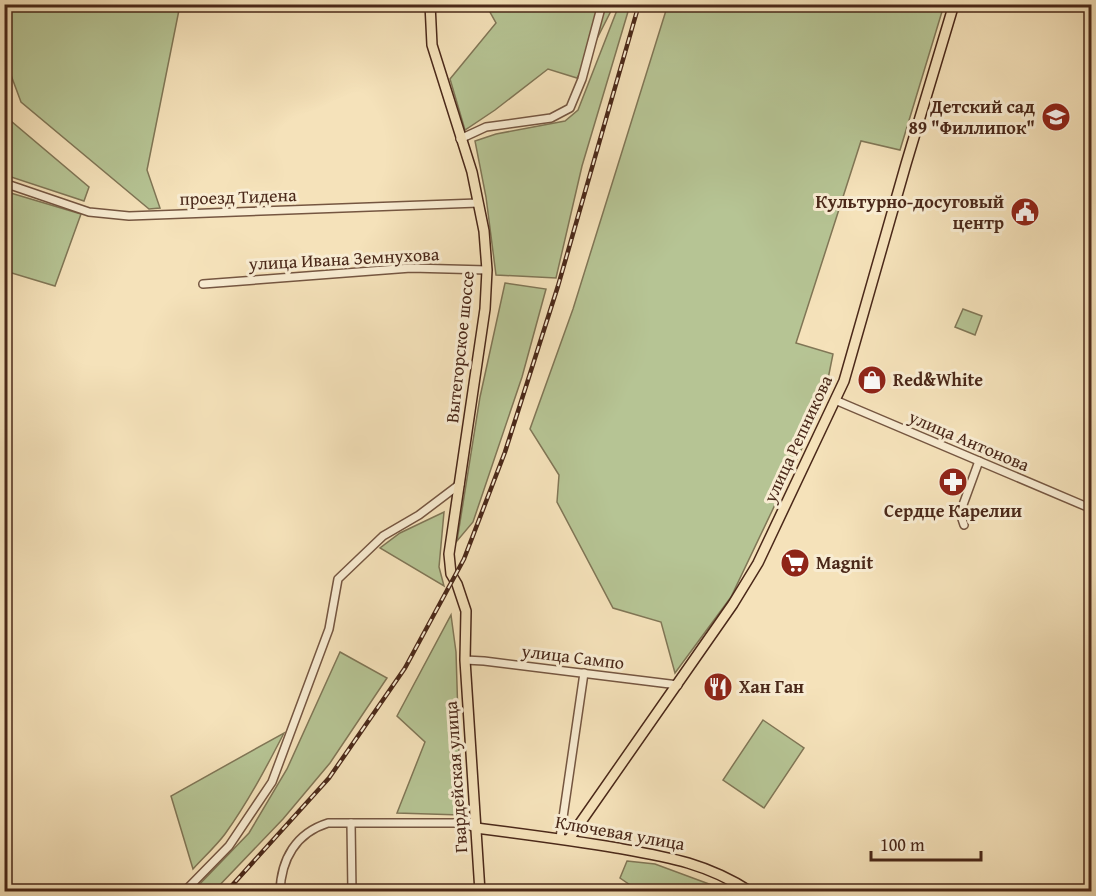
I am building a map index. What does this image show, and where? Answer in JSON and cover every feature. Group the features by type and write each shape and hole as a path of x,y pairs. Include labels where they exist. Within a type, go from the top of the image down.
{"main road":[{"name":"Вытегорское шоссе","path":"430,4 432,45 472,172 484,231 487,270 485,309 449,554 451,574 457,584 466,611 465,660"},
{"name":"улица Репникова","path":"564,839 678,685 734,604 758,563 844,381 954,4"},
{"name":"Гвардейская улица","path":"465,660 480,891"},
{"name":"Ключевая улица","path":"476,828 564,839 677,858 708,868 751,891"}],"street":[{"path":"460,139 486,127 551,118 570,108 582,79 602,4"},
{"name":"проезд Тидена","path":"4,183 89,212 129,216 478,203"},
{"name":"улица Ивана Земнухова","path":"203,284 411,268 487,270"},
{"name":"улица Антонова","path":"835,400 1092,509"},
{"path":"964,525 960,513 979,461"},
{"path":"184,891 229,846 272,782 329,629 338,579 383,536 419,515 460,484"},
{"name":"улица Сампо","path":"465,660 678,685"},
{"path":"564,839 584,673"},
{"path":"280,890 282,866 296,844 312,828 328,823 460,823 476,828"},
{"path":"351,823 352,891"}],"green space":[{"path":"5,4 180,5 147,170 160,208 149,209 21,102 5,59"},
{"path":"668,4 944,5 900,150 861,141 796,343 833,354 823,404 731,597 675,673 661,622 613,608 557,502 559,475 530,429 573,309"},
{"path":"486,5 614,5 577,78 548,69 465,130 450,79 496,23"},
{"path":"619,5 630,5 582,166 556,278 496,275 486,197 475,141 496,134 565,121 578,110"},
{"path":"4,107 11,121 89,187 84,201 5,175"},
{"path":"4,191 81,214 55,286 5,271"},
{"path":"505,283 546,289 522,377 473,522 457,541 480,397"},
{"path":"963,309 982,316 975,335 955,327"},
{"path":"444,512 439,567 444,586 380,548 400,533"},
{"path":"451,615 456,652 461,815 397,813 425,742 397,716"},
{"path":"340,652 387,678 330,763 283,819 214,891 193,891 249,833 287,769"},
{"path":"763,720 804,748 764,808 723,780"},
{"path":"284,733 256,785 225,834 193,869 171,796"},
{"path":"627,861 655,864 728,891 639,891 620,878"}],"railway":[{"path":"226,892 329,778 405,668 464,559 505,452 558,286 639,4"}],"place":[{"name":"Детский сад 89 \"Филлипок\"","path":"1056,117"},
{"name":"Культурно-досуговый центр","path":"1025,212"},
{"name":"Red&White","path":"872,380"},
{"name":"Сердце Карелии","path":"953,482"},
{"name":"Magnit","path":"795,563"},
{"name":"Хан Ган","path":"718,687"}]}
